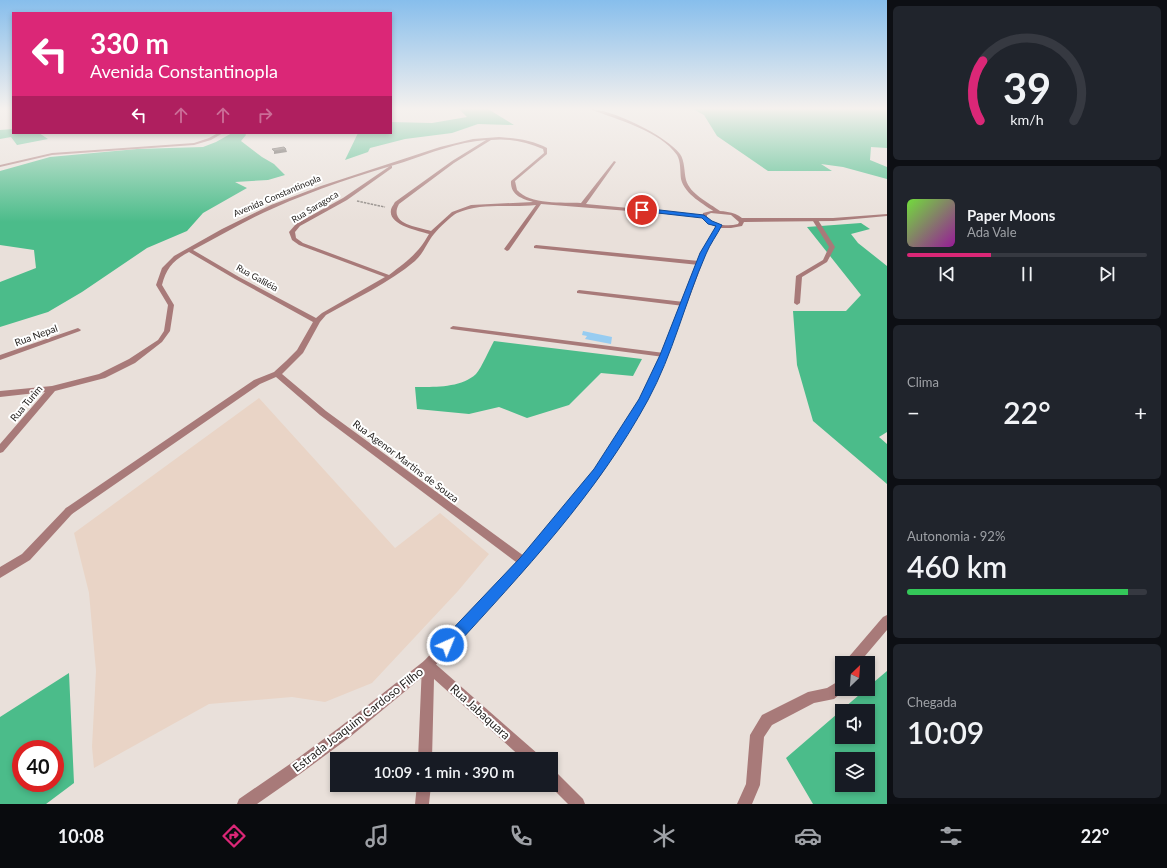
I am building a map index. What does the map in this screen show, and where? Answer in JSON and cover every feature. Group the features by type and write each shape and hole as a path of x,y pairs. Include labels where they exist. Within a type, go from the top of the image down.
{"street":[{"path":"0,166 52,154 158,147"},
{"name":"Avenida Constantinopla","path":"0,394 52,389 102,376 132,361 160,341 167,331 171,305 159,285 165,268 170,262 230,225 278,203 343,179 449,147"},
{"path":"432,233 402,224 394,217 391,211 392,208 396,203 453,162 478,147"},
{"name":"Avenida Constantinopla","path":"541,147 545,148 546,153 513,181 512,184 515,191 521,197 540,203 583,204 704,216"},
{"path":"669,147 678,155 682,163 685,183 688,189 718,212"},
{"name":"Rua Saragoca","path":"390,277 301,244 294,239 292,232 298,224 345,199 399,161"},
{"path":"583,204 614,162"},
{"path":"0,573 26,557 69,511 257,382 277,374 300,351 317,321 334,307 390,277 419,253 432,233 454,212 473,206 540,203"},
{"path":"508,249 540,203"},
{"path":"742,220 742,224 737,226 720,225 710,223 704,216 708,213 718,212 730,214 742,220 816,221 863,219 887,215"},
{"path":"797,303 799,276 825,261 832,247 816,221"},
{"name":"Estrada Joaquim Cardoso Filho","path":"244,804 345,732 428,665 524,562 598,472 643,400 664,355 703,253 720,225"},
{"path":"536,247 699,263"},
{"name":"Rua Galiléia","path":"189,250 237,278 317,321"},
{"path":"579,292 684,304"},
{"path":"453,328 664,355"},
{"name":"Rua Nepal","path":"0,358 78,330"},
{"name":"Rua Agenor Martins de Souza","path":"277,374 323,413 524,562"},
{"name":"Rua Turim","path":"0,450 52,389"},
{"path":"857,656 887,621"},
{"path":"425,752 428,665"},
{"name":"Rua Jabaquara","path":"428,665 525,752"},
{"path":"744,804 754,785 757,735 767,720 813,697 829,694 835,690"},
{"path":"558,784 578,804"},
{"path":"422,804 423,792"}],"path":[{"path":"345,199 392,208"}],"shaded area":[{"path":"259,398 395,548 440,513 489,554 458,591 372,683 325,702 292,697 209,704 94,768 92,747 96,671 89,593 74,533"}],"green space":[{"path":"248,147 274,164 285,175 268,180 235,182 247,188 203,213 187,231 147,248 82,292 48,312 0,327 0,282 36,268 34,250 0,245 0,171 50,157 137,149"},
{"path":"351,147 376,147 370,148 368,152 345,160"},
{"path":"732,147 887,147 887,148 871,147 870,160 887,167 887,179 843,167 821,164 832,171 768,171"},
{"path":"861,223 870,229 851,234 858,243 887,266 887,432 879,437 887,444 887,484 813,421 797,365 793,311 846,311 861,295 807,227"},
{"path":"494,341 642,359 633,376 601,373 569,405 527,418 499,407 469,414 417,409 415,387 447,386 470,379 478,371"},
{"path":"887,671 887,804 813,804 786,758 835,716 835,744 875,744 875,704 849,704 858,696 875,696 875,681"},
{"path":"69,673 74,783 64,790 64,740 12,740 12,792 62,792 46,804 0,804 0,717"}],"water":[{"path":"583,331 612,337 611,344 585,339 587,336 582,335"}],"building":[{"path":"284,147 286,149 274,151 272,149"}],"route":[{"path":"447,645 524,562 598,472 643,400 664,355 703,253 720,225 710,223 704,218 704,216 642,210"}]}
